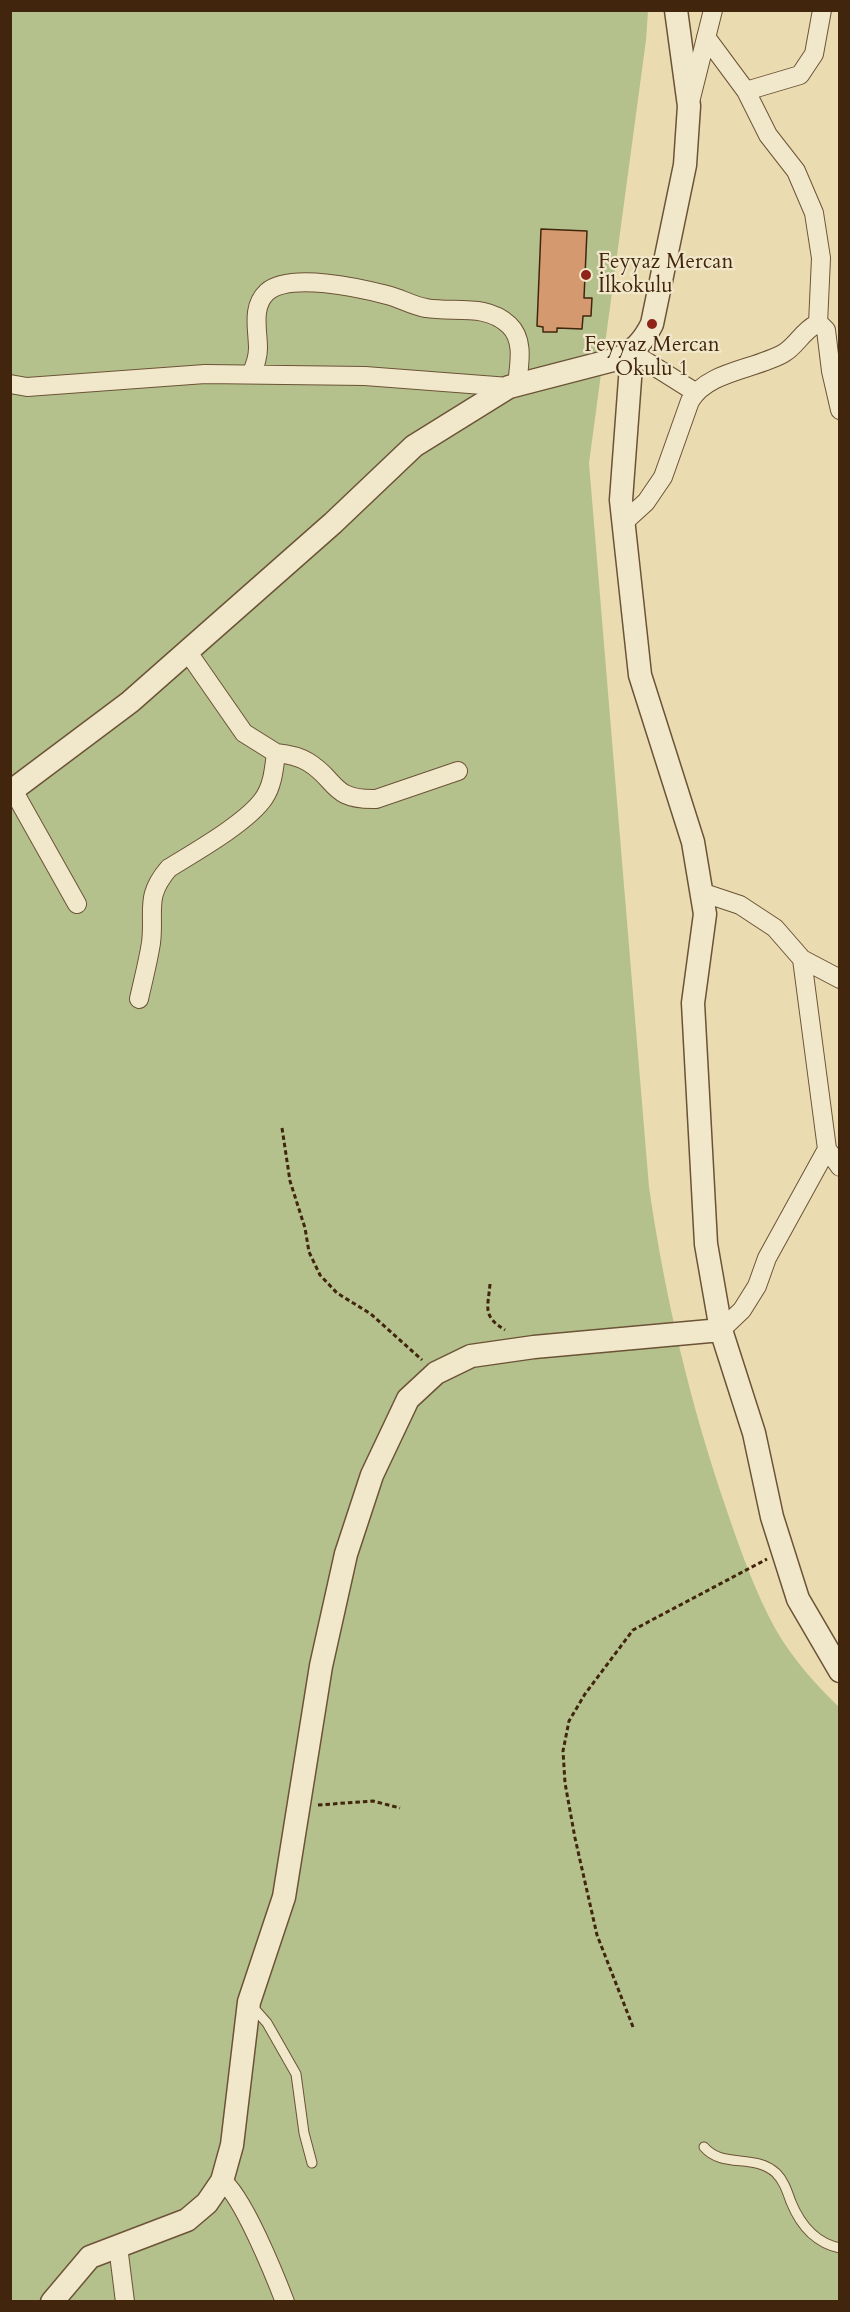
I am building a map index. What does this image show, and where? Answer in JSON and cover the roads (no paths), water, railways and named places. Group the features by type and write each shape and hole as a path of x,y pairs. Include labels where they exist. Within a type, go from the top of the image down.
{"street":[{"path":"676,10 689,105"},
{"path":"77,904 12,791 130,702 333,523 414,446 513,386 617,359 633,352 645,339 652,324 685,165 689,105 713,10"},
{"path":"746,91 800,75 814,54 822,10"},
{"path":"706,38 746,91 768,135 796,171 814,213 821,258 818,324"},
{"path":"251,375 258,349 255,329 261,301 274,287 297,282 343,286 388,295 424,308 481,311 499,318 509,325 520,347 513,386"},
{"path":"624,522 646,502 663,477 690,401 696,392 713,380 785,353 812,326 818,324 824,327 827,333 831,371 840,410"},
{"path":"633,352 696,392"},
{"path":"633,352 621,500 640,675 693,842 705,914 693,1014 706,1244 721,1330 754,1433 772,1517 798,1599 840,1671"},
{"path":"10,384 27,387 205,374 365,376 513,386"},
{"path":"187,651 244,733 276,753 293,755 309,762 334,788 349,797 376,800 458,771"},
{"path":"139,999 151,944 152,894 159,880 169,868 249,816 265,798 273,777 276,753"},
{"path":"701,892 740,906 775,928 802,958 840,979"},
{"path":"802,958 827,1149 840,1167"},
{"path":"52,2301 90,2257 187,2220 207,2203 222,2181 232,2145 249,2002 284,1897 321,1666 346,1554 372,1475 408,1399 436,1373 471,1356 534,1347 721,1330 742,1310 757,1286 767,1258 827,1149"},
{"path":"222,2181 231,2190 245,2213 271,2264 285,2301"},
{"path":"118,2246 125,2301"}],"lane":[{"path":"249,2002 267,2023 296,2074 304,2133 312,2163"},
{"path":"704,2147 718,2158 748,2160 764,2164 776,2173 786,2186 799,2220 813,2235 831,2246 840,2248"}],"place":[{"name":"Feyyaz Mercan İlkokulu","path":"586,275"},
{"name":"Feyyaz Mercan Okulu 1","path":"652,324"}]}
